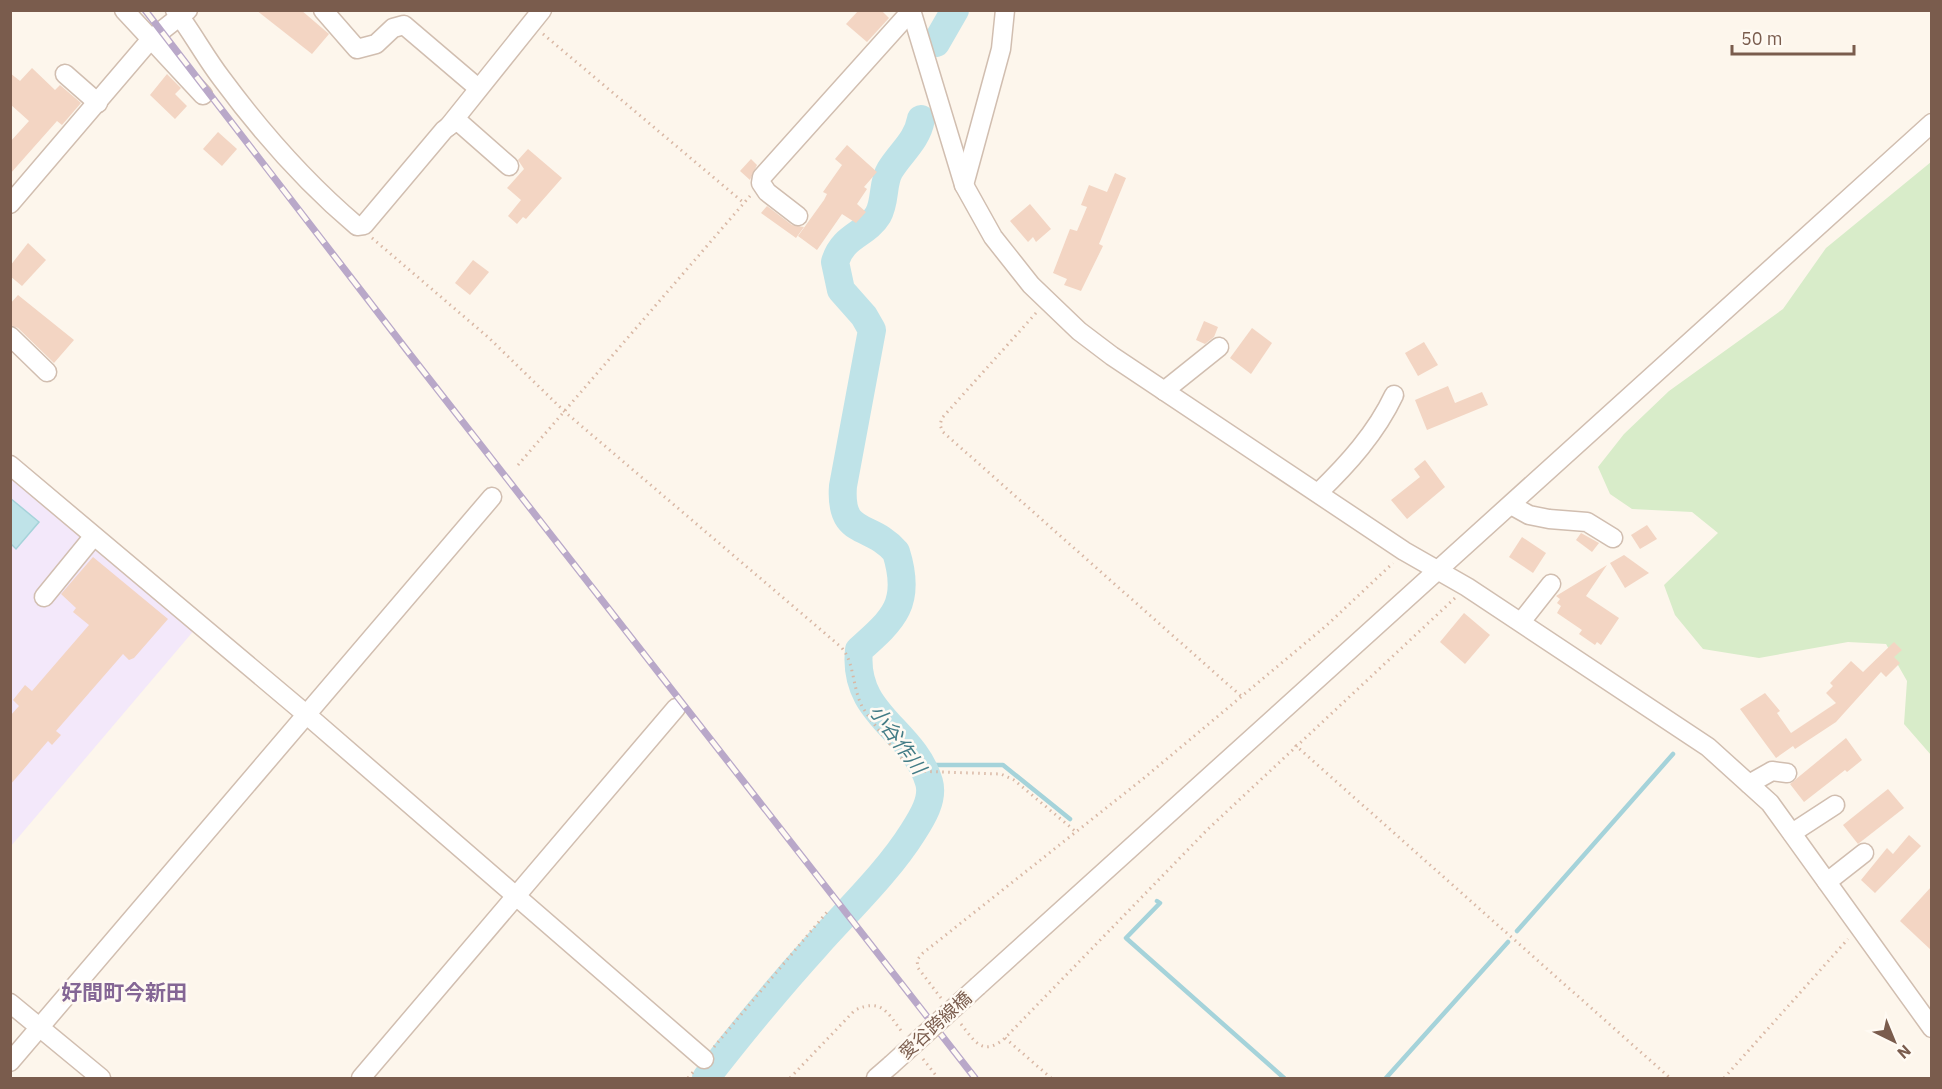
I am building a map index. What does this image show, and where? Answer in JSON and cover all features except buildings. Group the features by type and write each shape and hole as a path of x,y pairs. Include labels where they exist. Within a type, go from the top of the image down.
{"street":[{"path":"124,10 203,95"},
{"path":"322,10 357,49 375,44 393,28 404,25 478,88"},
{"path":"964,185 1001,49 1005,10"},
{"path":"911,11 964,185 973,205 1008,258 1047,300 1079,331 1164,391 1404,551 1439,570 1521,622 1708,747 1770,803 1860,926 1925,1005 1932,1028"},
{"path":"798,216 767,192 761,183 764,175 911,11"},
{"path":"10,204 151,39 181,13 222,79 272,142 302,176 357,226 364,225 449,126 536,17"},
{"path":"65,74 98,103"},
{"path":"449,126 456,122 460,123 509,166"},
{"name":"愛谷跨線橋","path":"876,1078 1932,123"},
{"path":"10,336 47,372"},
{"path":"1164,391 1219,347"},
{"path":"1317,493 1342,471 1372,434 1394,395"},
{"path":"10,465 307,715 704,1059"},
{"path":"10,1062 492,497"},
{"path":"1511,506 1539,517 1587,522 1613,538"},
{"path":"44,597 93,537"},
{"path":"1521,622 1551,584"},
{"path":"361,1078 676,708"},
{"path":"1749,784 1772,771 1787,772"},
{"path":"1792,833 1835,805"},
{"path":"1827,882 1864,853"},
{"path":"10,1003 101,1078"}],"path":[{"path":"536,17 744,202"},
{"path":"518,465 761,183"},
{"path":"357,226 489,338 565,412 841,646 848,655 853,683 862,707 912,771 941,774 1001,774 1014,780 1075,831"},
{"path":"1047,300 942,418 940,425 943,432 1241,696"},
{"path":"1295,745 1670,1078"},
{"path":"688,1078 827,912"},
{"path":"1724,1078 1860,926"},
{"path":"790,1078 855,1010 867,1005 879,1006 905,1036"},
{"path":"1005,1038 1051,1078"},
{"path":"918,1053 938,1078"}],"shaded area":[{"path":"11,472 196,628 11,846"}],"green space":[{"path":"1931,162 1931,755 1904,724 1907,681 1886,644 1848,642 1759,658 1703,649 1675,615 1664,585 1718,533 1692,512 1632,509 1610,494 1598,467 1624,434 1669,391 1783,309 1826,248"}],"water":[{"path":"10,498 39,522 16,549 11,544"}],"waterway":[{"name":"小谷作川","path":"936,43 955,10"},
{"name":"小谷作川","path":"706,1078 787,978 892,862 916,827 929,802 929,782 921,764 874,706 865,691 859,672 859,650 890,619 901,597 902,584 896,552 877,536 851,522 843,503 843,486 872,330 864,316 841,290 835,262 843,246 873,222 878,215 888,175 916,134 921,119"},
{"path":"1517,931 1673,754"},
{"path":"921,765 1003,765 1070,819"},
{"path":"1157,901 1160,903 1126,938 1284,1078"},
{"path":"1386,1078 1508,942"}],"railway":[{"path":"145,10 409,353 975,1078"}],"district":[{"name":"好間町今新田","path":"124,992"}]}
